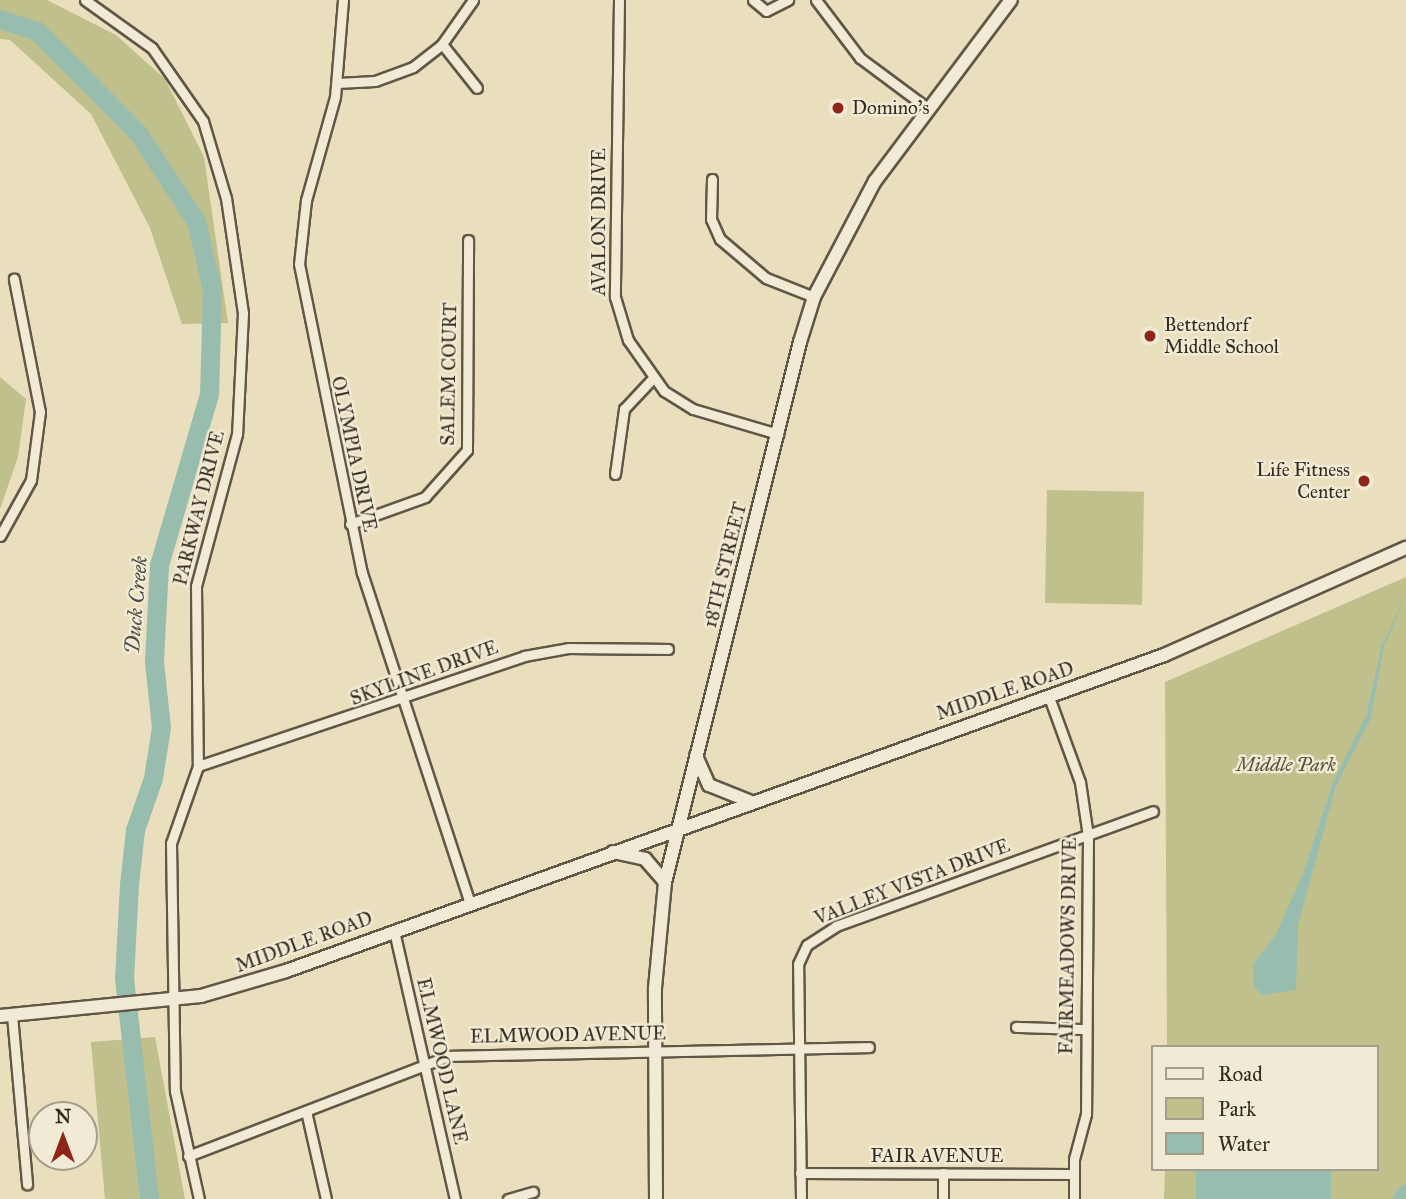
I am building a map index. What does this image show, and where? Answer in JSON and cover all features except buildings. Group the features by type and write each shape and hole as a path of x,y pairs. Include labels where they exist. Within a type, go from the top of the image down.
{"main road":[{"name":"18TH STREET","path":"656,1199 655,1050 665,882 814,297 852,220 926,107 1012,0"},
{"name":"MIDDLE ROAD","path":"6,1016 156,1002 227,990 749,801 1049,697 1209,636 1406,548"},
{"path":"695,756 709,785 749,801"},
{"path":"610,852 645,859 665,882"}],"street":[{"name":"PARKWAY DRIVE","path":"85,0 152,48 203,121 238,267 243,313 237,434 196,586 192,631 202,731 198,766 171,843 171,1000 176,1091 199,1199"},
{"name":"OLYMPIA DRIVE","path":"343,0 337,83 306,200 299,264 351,524 470,904"},
{"path":"337,83 391,76 442,44 473,0"},
{"name":"AVALON DRIVE","path":"619,0 615,297 628,340 653,378 693,409 778,434"},
{"path":"753,0 766,11 788,0"},
{"path":"816,0 860,58 926,107"},
{"path":"442,44 477,88"},
{"path":"712,179 711,219 720,239 766,278 814,297"},
{"name":"SALEM COURT","path":"351,524 425,497 467,450 468,240"},
{"path":"0,536 31,480 40,412 14,279"},
{"path":"615,474 624,409 653,378"},
{"name":"SKYLINE DRIVE","path":"198,766 547,652 667,649"},
{"name":"FAIRMEADOWS DRIVE","path":"1049,697 1080,782 1088,836 1084,1029 1086,1114 1074,1174 1074,1199"},
{"name":"VALLEY VISTA DRIVE","path":"801,1199 798,964 814,938 1153,811"},
{"name":"ELMWOOD LANE","path":"394,930 455,1199"},
{"path":"6,1016 27,1184"},
{"path":"1016,1027 1084,1029"},
{"name":"ELMWOOD AVENUE","path":"188,1156 425,1066 485,1052 869,1046"},
{"path":"306,1111 326,1199"},
{"name":"FAIR AVENUE","path":"800,1173 1074,1174"},
{"path":"943,1173 943,1199"},
{"path":"508,1199 533,1192"}],"green space":[{"path":"0,0 47,0 116,35 165,79 204,157 228,323 182,324 150,228 91,114 10,40 0,39"},
{"path":"0,377 26,399 18,457 0,509"},
{"path":"1047,490 1144,492 1142,605 1045,603"},
{"name":"Middle Park","path":"1406,577 1406,1199 1164,1199 1165,1171 1378,1171 1378,1045 1167,1045 1165,682"},
{"path":"155,1037 185,1199 105,1199 91,1042"}],"water":[{"path":"1406,595 1384,647 1371,718 1336,786 1298,925 1296,990 1262,995 1254,987 1253,964 1275,936 1303,874 1333,782 1366,716 1382,645"},
{"path":"1196,1171 1331,1171 1331,1199 1196,1199"}],"waterway":[{"name":"Duck Creek","path":"0,19 37,31 138,133 196,221 212,289 209,394 159,565 154,662 161,727 153,778 135,830 129,884 124,978 149,1199"},
{"name":"Duck Creek","path":"1402,1199 1406,1193"}],"place":[{"name":"Domino's","path":"838,108"},
{"name":"Bettendorf Middle School","path":"1150,336"},
{"name":"Life Fitness Center","path":"1364,481"}]}
